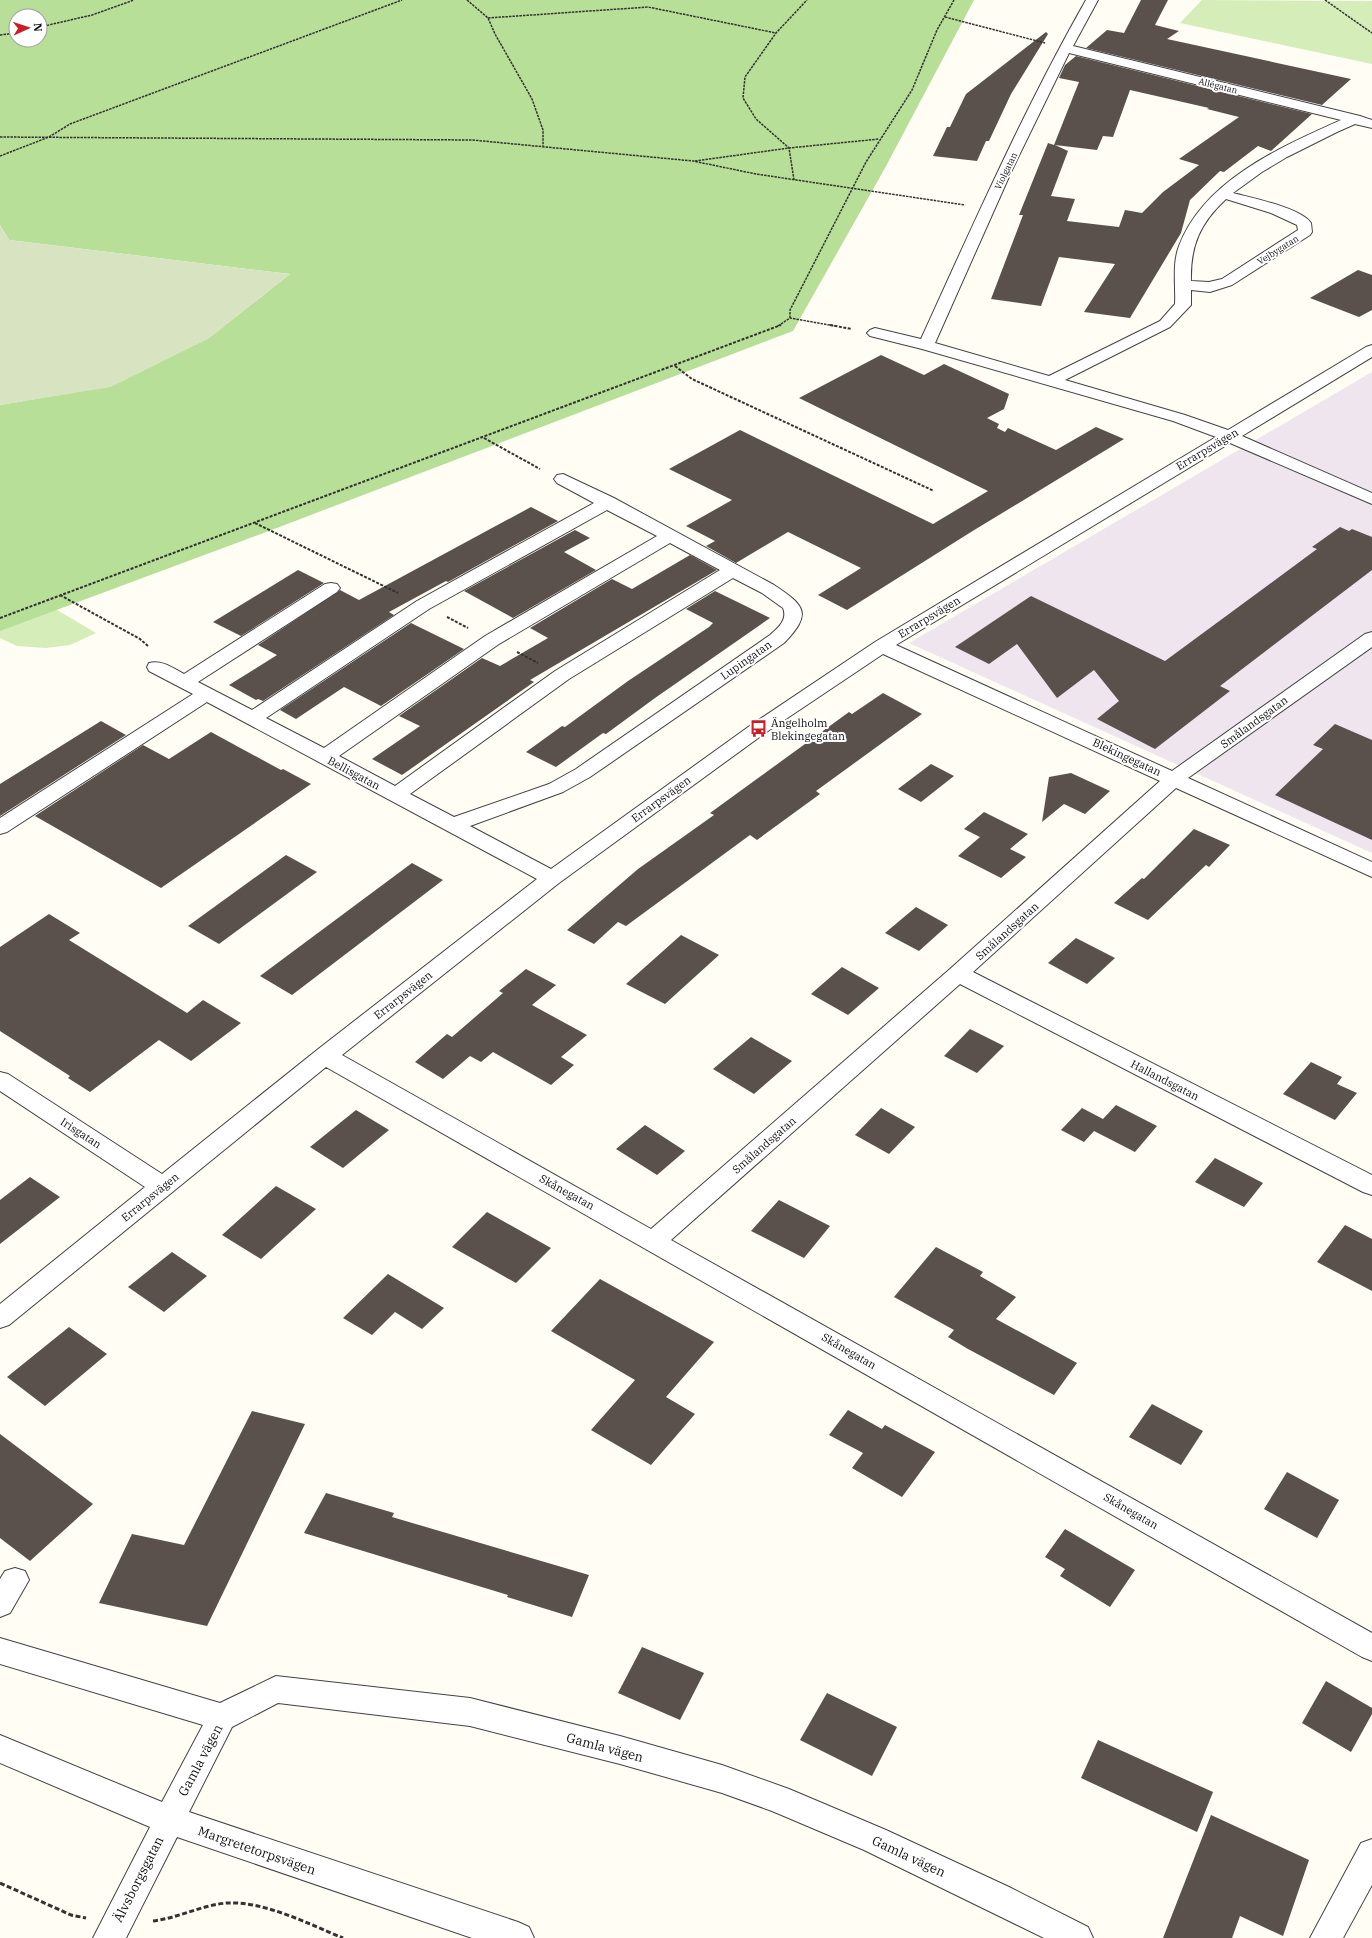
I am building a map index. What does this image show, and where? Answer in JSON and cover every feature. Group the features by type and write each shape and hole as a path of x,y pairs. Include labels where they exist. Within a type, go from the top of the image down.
{"street":[{"name":"Violgatan","path":"926,345 988,209 1065,48 1092,0"},
{"name":"Allégatan","path":"1065,48 1372,124"},
{"path":"1051,381 1165,324 1183,305 1184,262 1190,238 1204,214 1223,194 1245,177 1300,144 1355,119"},
{"name":"Vejbygatan","path":"1184,285 1210,286 1227,282 1305,232 1304,223 1299,219 1223,194"},
{"path":"875,333 926,345 1179,418 1229,436 1372,500"},
{"name":"Errarpsvägen","path":"0,1318 325,1056 552,878 758,729 882,646 1372,350"},
{"name":"Lupingatan","path":"452,825 556,788 574,779 624,746 777,639 787,630 794,617 793,608 790,604 768,589 563,479"},
{"path":"252,718 422,605 608,502"},
{"path":"325,757 492,640 670,536"},
{"path":"395,794 562,675 733,570"},
{"path":"185,682 331,588"},
{"name":"Smålandsgatan","path":"654,1241 958,974 1174,779 1372,638"},
{"name":"Blekingegatan","path":"882,646 1372,870"},
{"name":"Bellisgatan","path":"156,667 552,878"},
{"path":"0,827 207,694"},
{"name":"Hallandsgatan","path":"958,974 1372,1186"},
{"name":"Skånegatan","path":"325,1056 1372,1648"},
{"name":"Irisgatan","path":"0,1080 162,1187"},
{"path":"0,1604 15,1580"},
{"path":"0,1651 222,1717"},
{"name":"Gamla vägen","path":"168,1820 222,1717 276,1689 470,1712 620,1750 722,1779 778,1799 875,1840 998,1898 1077,1938"},
{"name":"Margretetorpsvägen","path":"0,1749 168,1820 518,1938"},
{"name":"Älvsborgsgatan","path":"112,1930 168,1820"},
{"path":"1326,1938 1372,1854"}],"path":[{"path":"48,25 92,15 134,0"},
{"path":"0,156 49,137 70,124 402,0"},
{"path":"467,0 488,18 495,34 532,99 543,130 543,146"},
{"path":"794,180 789,148 756,118 743,98 745,77 776,33 807,0"},
{"path":"790,318 790,310 879,139 912,90 937,30 954,0"},
{"path":"1325,0 1372,33"},
{"path":"488,18 648,7 776,33"},
{"path":"945,17 1065,48"},
{"path":"0,137 173,140 456,140 543,146 693,161 756,174 988,209"},
{"path":"693,161 789,148 879,139"},
{"path":"0,618 675,366 781,324 790,318 875,333"},
{"path":"675,366 692,379 934,492"},
{"path":"484,438 545,472 563,479"},
{"path":"60,595 140,640 154,654 156,667"},
{"path":"0,1883 71,1915 112,1930 227,1903 243,1903 266,1909 343,1938"}],"shaded area":[{"path":"1372,372 1372,853 909,643"}],"green space":[{"path":"0,0 974,0 885,168 793,331 261,534 0,631 0,405 111,386 209,338 290,274 9,240 0,225"},
{"path":"1202,0 1372,1 1372,64 1180,23"},
{"path":"0,225 9,240 290,274 209,338 111,387 0,405"},
{"path":"52,607 96,633 70,645 46,648 17,646 0,638 0,628"}],"building":[{"path":"1141,0 1168,0 1155,25 1179,31 1167,39 1351,79 1322,105 1086,48 1107,30 1124,33"},
{"path":"1046,32 1048,34 1011,94 989,141 986,141 977,161 933,156 947,127 950,127 966,94"},
{"path":"1076,56 1312,114 1271,151 1258,146 1224,172 1220,171 1190,200 1181,233 1130,318 1084,312 1115,264 1059,257 1041,306 991,299 1023,215 1019,215 1048,143 1054,145 1079,82 1059,78 1065,65","holes":["1130,90 1209,108 1207,109 1239,117 1179,159 1199,165 1163,192 1142,213 1125,210 1119,227 1067,221 1075,199 1051,196 1068,151 1055,145 1097,150 1103,136 1113,137"]},
{"path":"1358,270 1372,275 1372,310 1359,317 1310,298"},
{"path":"881,355 924,375 944,364 1009,394 1004,409 987,418 999,424 997,428 1005,432 1008,428 1056,450 1096,427 1124,439 971,532 847,610 818,595 861,568 788,532 736,563 706,546 715,541 686,526 732,500 669,469 740,430 933,524 988,491 799,398"},
{"path":"531,507 558,521 448,582 446,581 389,612 394,615 263,701 258,699 256,700 229,685 277,655 258,645 340,590 359,600"},
{"path":"1340,527 1349,531 1352,529 1372,537 1372,570 1220,686 1230,691 1155,749 1097,719 1119,701 1094,670 1057,698 1017,644 989,664 955,647 1031,596 1165,661 1317,549 1312,547"},
{"path":"575,530 590,538 564,552 596,570 513,618 464,591"},
{"path":"690,555 717,570 530,680 534,682 402,775 372,759 420,726 399,716 482,658 500,666 548,638 530,628 612,579 632,589"},
{"path":"298,570 324,583 241,636 213,622"},
{"path":"715,591 770,618 606,734 603,733 556,767 526,752 562,726 565,727 628,681 709,627 713,623 686,609"},
{"path":"411,623 464,649 381,706 344,687 296,719 280,710"},
{"path":"883,693 922,714 816,791 820,794 757,840 750,835 626,926 618,922 594,944 567,930 638,869 714,815 710,813 849,712 852,714"},
{"path":"101,721 126,735 0,816 0,784"},
{"path":"1335,724 1372,740 1372,840 1275,795 1323,749 1313,745"},
{"path":"211,732 281,770 283,769 311,784 161,888 35,816 143,745 169,759"},
{"path":"931,764 954,776 921,802 898,789"},
{"path":"1071,773 1110,791 1085,814 1064,804 1042,822 1049,777"},
{"path":"984,812 1028,834 1010,849 1026,857 1001,878 958,856 980,837 964,829"},
{"path":"1194,829 1230,845 1209,867 1206,865 1148,920 1114,903 1142,878 1144,879"},
{"path":"286,855 317,872 219,944 188,926"},
{"path":"412,863 443,880 292,995 260,976"},
{"path":"916,907 948,925 919,951 885,933"},
{"path":"49,914 80,933 69,940 187,1013 203,1000 241,1023 191,1061 159,1040 90,1092 68,1078 70,1076 0,1031 0,947"},
{"path":"681,935 719,955 665,1004 626,984"},
{"path":"1076,938 1115,958 1087,984 1048,963"},
{"path":"842,967 879,988 848,1015 811,994"},
{"path":"526,969 556,985 532,1005 587,1035 561,1057 574,1065 551,1085 493,1052 481,1062 470,1056 443,1079 415,1062 447,1034 452,1037 503,993 499,991"},
{"path":"970,1029 1004,1046 977,1073 944,1056"},
{"path":"751,1037 792,1061 754,1094 713,1069"},
{"path":"1311,1062 1342,1077 1337,1084 1357,1093 1335,1120 1283,1094"},
{"path":"1116,1105 1157,1126 1135,1152 1094,1131 1084,1142 1061,1130 1082,1108 1103,1119"},
{"path":"881,1108 915,1127 889,1154 855,1135"},
{"path":"356,1110 389,1130 343,1168 310,1147"},
{"path":"645,1125 685,1151 657,1175 616,1149"},
{"path":"1215,1158 1263,1183 1244,1207 1195,1182"},
{"path":"30,1177 60,1197 0,1244 0,1200"},
{"path":"276,1186 316,1209 261,1259 222,1235"},
{"path":"779,1200 830,1226 804,1258 751,1231"},
{"path":"487,1212 551,1248 516,1283 452,1247"},
{"path":"1345,1225 1372,1239 1372,1291 1317,1262"},
{"path":"936,1247 983,1272 980,1276 1016,1297 996,1319 1077,1363 1054,1395 948,1337 954,1330 894,1297"},
{"path":"172,1252 207,1276 164,1312 128,1287"},
{"path":"388,1274 444,1308 422,1329 395,1312 372,1335 343,1318"},
{"path":"600,1279 714,1342 666,1397 695,1414 651,1465 591,1430 635,1380 551,1331"},
{"path":"69,1327 107,1354 45,1406 7,1377"},
{"path":"1152,1404 1203,1431 1181,1465 1129,1437"},
{"path":"848,1410 882,1429 885,1425 935,1452 902,1497 852,1468 863,1453 829,1435"},
{"path":"252,1411 305,1424 207,1626 99,1603 132,1534 184,1545"},
{"path":"0,1434 93,1504 30,1561 0,1538"},
{"path":"1287,1472 1339,1500 1317,1538 1264,1509"},
{"path":"326,1493 394,1513 392,1517 589,1575 572,1617 507,1597 508,1595 304,1533"},
{"path":"1065,1529 1135,1570 1110,1607 1060,1576 1065,1569 1045,1557"},
{"path":"642,1647 704,1673 680,1720 618,1693"},
{"path":"1326,1681 1372,1708 1372,1714 1351,1752 1302,1723"},
{"path":"827,1693 897,1727 872,1776 800,1740"},
{"path":"1098,1740 1213,1792 1197,1832 1081,1778"},
{"path":"1211,1815 1309,1860 1283,1936 1240,1916 1232,1938 1163,1938"}],"place":[{"name":"Ängelholm Blekingegatan","path":"758,729"}]}
